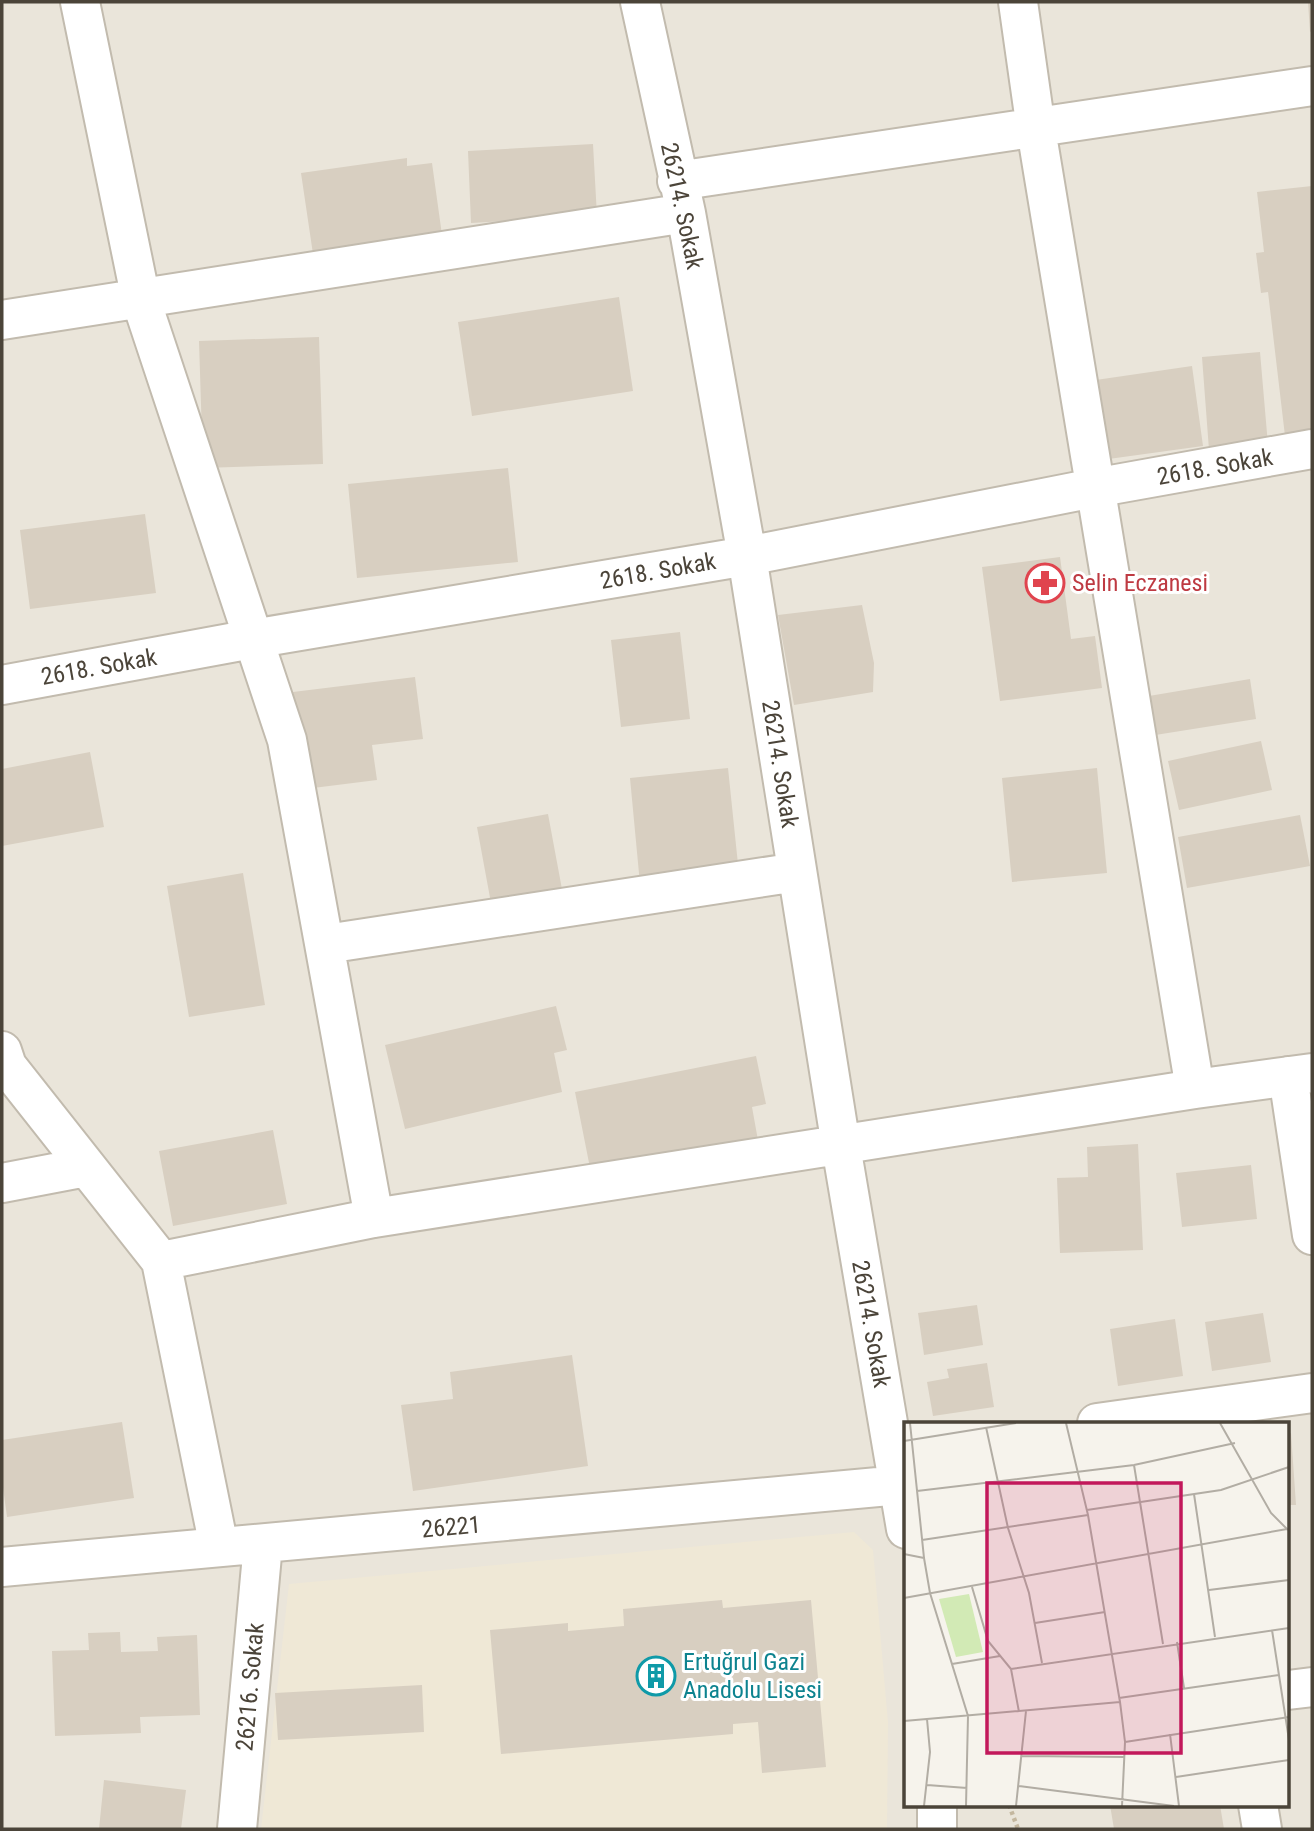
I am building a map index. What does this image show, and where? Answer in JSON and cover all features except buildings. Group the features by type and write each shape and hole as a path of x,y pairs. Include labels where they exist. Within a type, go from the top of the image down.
{"street":[{"path":"80,2 141,300 287,740 374,1218"},
{"name":"26214. Sokak","path":"640,2 682,197 747,556 841,1146 900,1462 904,1507"},
{"path":"1018,2 1094,488 1195,1089"},
{"path":"2,320 141,300 1036,129 1312,86"},
{"name":"2618. Sokak","path":"2,685 253,639 747,556 1094,488 1312,449"},
{"path":"326,944 797,872"},
{"path":"2,1051 7,1066 161,1261 219,1547"},
{"path":"161,1261 374,1218 1195,1089 1300,1075 1312,1235"},
{"path":"2,1183 86,1167"},
{"path":"1104,1422 1312,1393"},
{"name":"26221","path":"2,1567 263,1545 900,1462"},
{"name":"26216. Sokak","path":"237,1829 263,1545"},
{"path":"1290,1690 1312,1687"},
{"path":"937,1806 937,1829"},
{"path":"1258,1806 1262,1829"}],"path":[{"path":"1009,1806 1018,1829"}],"shaded area":[{"path":"2,2 1312,2 1312,1829 2,1829"},
{"path":"854,1532 873,1550 888,1723 887,1829 261,1829 289,1584"}],"place":[{"name":"Selin Eczanesi","path":"1045,583"},
{"name":"Ertuğrul Gazi Anadolu Lisesi","path":"656,1676"}]}
